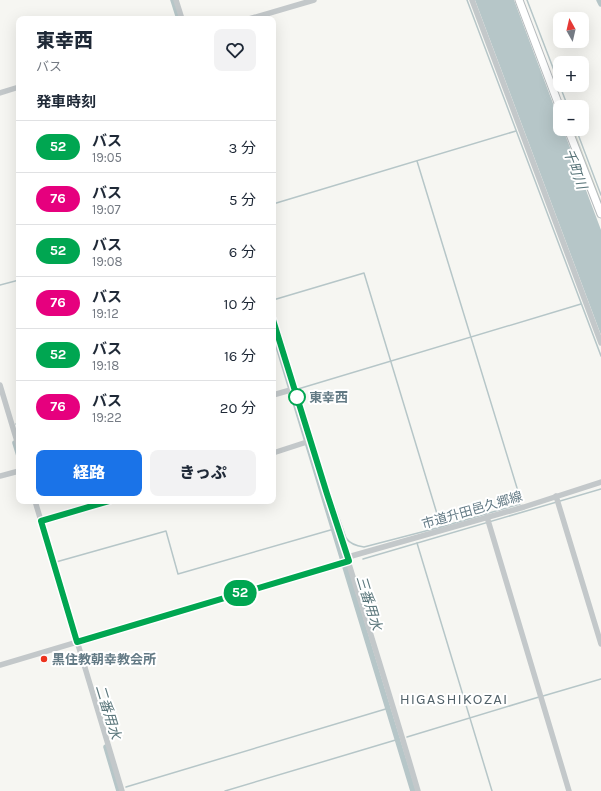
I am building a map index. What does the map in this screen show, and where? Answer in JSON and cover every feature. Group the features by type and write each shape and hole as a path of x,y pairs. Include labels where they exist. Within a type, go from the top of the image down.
{"main road":[{"path":"519,0 557,100"},
{"path":"571,136 601,214"}],"street":[{"path":"176,0 181,16"},
{"path":"259,16 314,0"},
{"path":"472,0 601,343"},
{"path":"0,93 16,88"},
{"path":"276,331 308,442 327,494 346,561 418,791"},
{"path":"0,385 16,438"},
{"path":"276,394 292,389"},
{"path":"276,452 308,442"},
{"path":"0,476 16,472"},
{"name":"市道升田邑久郷線","path":"0,665 346,561 557,500 601,482"},
{"path":"557,500 601,644"},
{"path":"36,504 75,642 122,791"},
{"path":"41,521 99,504"},
{"path":"488,521 569,791"}],"shaded area":[{"path":"574,136 577,136 601,200 601,208"}],"water":[{"name":"千町川","path":"475,0 514,0 553,103 553,136 566,136 601,230 601,335"}],"waterway":[{"name":"三番用水","path":"173,0 178,16"},
{"path":"467,0 601,356"},
{"path":"527,0 565,100"},
{"path":"599,0 601,4"},
{"path":"276,203 516,131"},
{"name":"千町川","path":"579,136 601,195"},
{"path":"417,161 521,501"},
{"path":"276,299 364,273 441,527"},
{"path":"0,285 16,281"},
{"path":"298,389 581,304"},
{"name":"三番用水","path":"276,340 413,791"},
{"path":"363,559 601,489"},
{"path":"330,493 346,538 350,542 364,547 520,504"},
{"path":"56,562 166,531 178,574 334,529"},
{"path":"417,543 492,791"},
{"path":"543,696 601,679"},
{"path":"407,737 539,697"},
{"path":"126,787 389,708"},
{"path":"225,791 399,739"},
{"name":"二番用水","path":"106,747 119,791"}],"bus line":[{"name":"52","path":"99,504 41,521 77,642 349,561 276,330"}],"place":[{"name":"東幸西","path":"297,397"},
{"name":"黒住教朝幸教会所","path":"44,659"}],"district":[{"name":"HIGASHIKOZAI","path":"454,699"}]}
